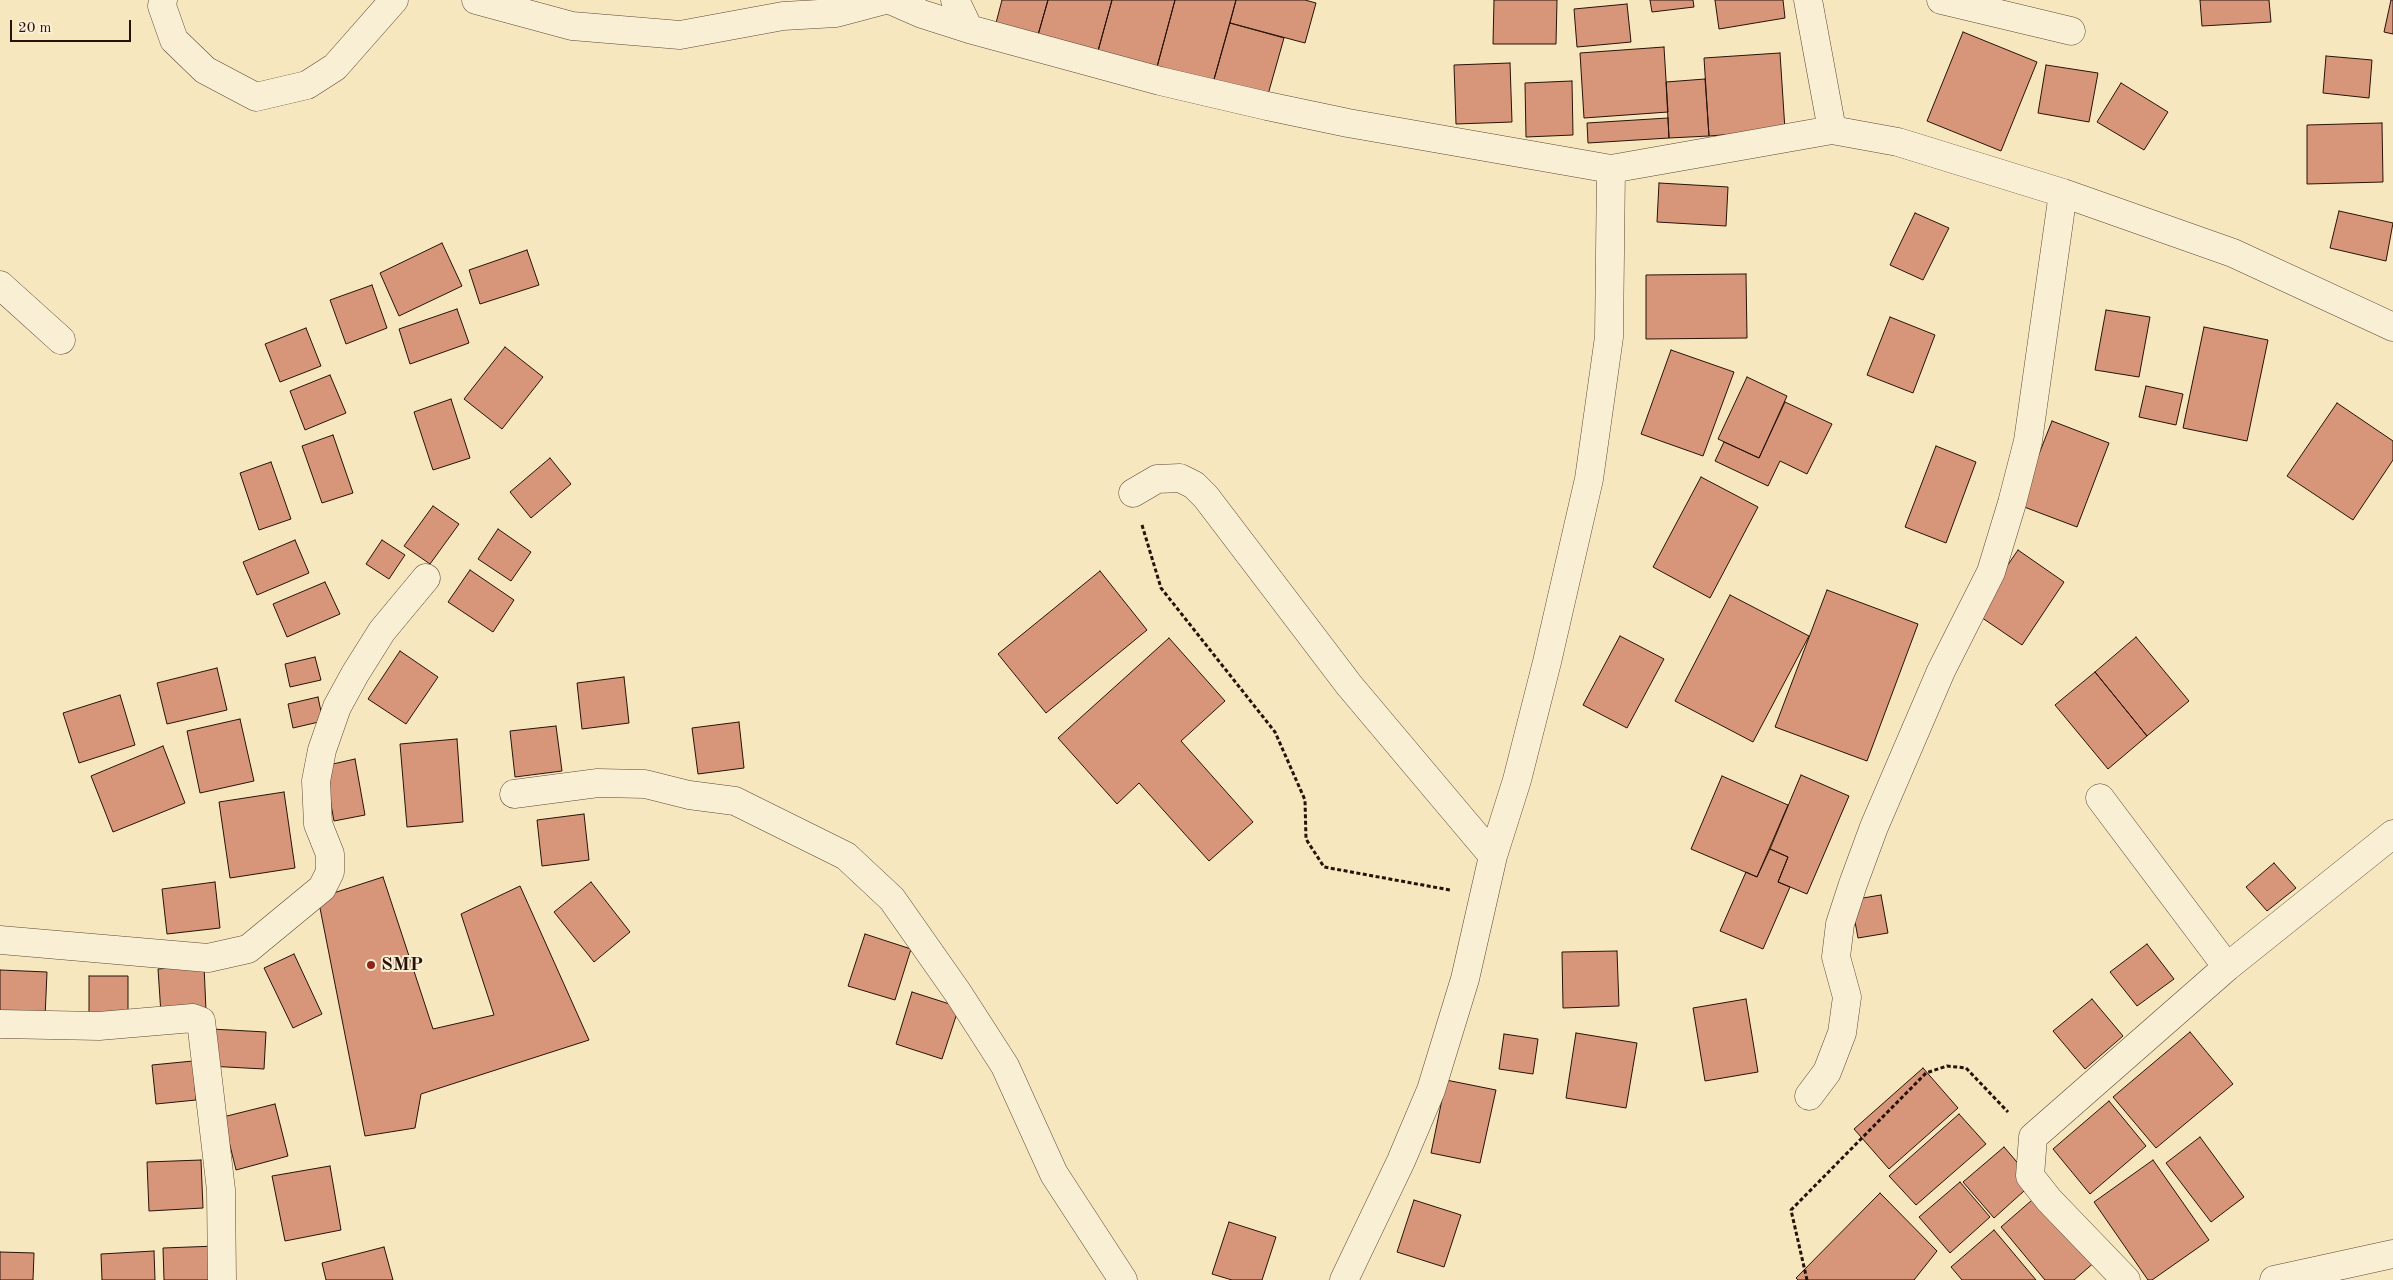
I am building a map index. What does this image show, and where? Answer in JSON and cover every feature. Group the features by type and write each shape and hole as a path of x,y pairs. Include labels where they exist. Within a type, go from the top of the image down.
{"street":[{"path":"163,0 162,6 174,40 205,70 256,97 307,85 335,67 394,0"},
{"path":"476,0 572,26 680,35 793,8 836,13 885,0"},
{"path":"890,0 922,14 1160,81 1348,123 1611,169 1832,130 1898,142 2063,193 2233,254 2393,327"},
{"path":"955,0 969,28"},
{"path":"1808,0 1832,130"},
{"path":"1941,0 2071,30"},
{"path":"1344,1280 1401,1162 1431,1090 1465,979 1492,856 1518,780 1589,479 1609,337 1611,169"},
{"path":"1808,1096 1827,1072 1842,1033 1846,997 1836,956 1840,924 1853,884 1874,827 1942,671 1991,572 2012,504 2028,441 2063,193"},
{"path":"0,284 61,340"},
{"path":"1133,493 1157,479 1180,478 1194,485 1206,497 1349,685 1492,856"},
{"path":"0,940 208,958 248,949 322,888 330,872 330,854 318,824 316,781 322,750 337,707 355,674 382,631 426,578"},
{"path":"514,794 598,783 645,784 689,795 735,801 846,856 892,899 958,992 1005,1066 1054,1174 1124,1280"},
{"path":"2100,798 2227,967"},
{"path":"2126,1280 2049,1200 2030,1176 2033,1137 2227,967 2393,834"},
{"path":"0,1024 99,1026 193,1018 201,1021 221,1190 222,1280"},
{"path":"2274,1280 2356,1272 2393,1254"}],"path":[{"path":"1133,493 1161,588 1275,732 1305,800 1306,839 1324,866 1483,896"},
{"path":"1807,1280 1791,1210 1926,1073 1946,1066 1966,1068 2033,1137"}],"building":[{"path":"1002,0 1048,0 1038,35 996,23"},
{"path":"1048,0 1112,0 1098,51 1038,35"},
{"path":"1112,0 1175,0 1157,67 1098,51"},
{"path":"1175,0 1236,0 1213,83 1157,67"},
{"path":"1236,0 1305,0 1316,3 1305,43 1230,23"},
{"path":"1494,0 1557,0 1556,44 1493,44"},
{"path":"1650,0 1693,0 1694,7 1652,12"},
{"path":"1715,0 1783,0 1785,18 1719,29"},
{"path":"2200,0 2269,0 2271,22 2202,26"},
{"path":"2391,0 2393,0 2393,34 2384,32"},
{"path":"1627,4 1631,42 1577,47 1574,9"},
{"path":"1230,23 1284,38 1267,98 1213,83"},
{"path":"1963,32 2037,62 2001,151 1927,121"},
{"path":"1664,47 1668,112 1584,118 1580,53"},
{"path":"1780,53 1785,130 1709,136 1704,58"},
{"path":"2326,56 2372,60 2369,98 2323,93"},
{"path":"1510,63 1512,122 1456,124 1454,65"},
{"path":"2046,65 2098,73 2089,122 2038,113"},
{"path":"1705,79 1709,136 1669,138 1666,82"},
{"path":"1572,81 1573,135 1526,137 1525,83"},
{"path":"2121,83 2168,112 2144,150 2097,122"},
{"path":"1668,118 1669,138 1588,143 1587,123"},
{"path":"2382,123 2383,182 2307,184 2307,125"},
{"path":"1659,183 1728,187 1726,226 1657,222"},
{"path":"2339,211 2393,223 2386,261 2330,248"},
{"path":"1915,213 1949,228 1923,280 1890,265"},
{"path":"442,243 462,286 399,316 380,273"},
{"path":"527,250 539,285 480,304 469,270"},
{"path":"1746,274 1747,338 1646,339 1646,275"},
{"path":"372,285 387,328 346,344 330,300"},
{"path":"457,309 469,343 410,364 399,329"},
{"path":"2106,310 2150,317 2139,377 2095,370"},
{"path":"1890,317 1935,335 1913,393 1867,375"},
{"path":"2204,327 2268,340 2247,441 2183,428"},
{"path":"306,328 321,366 280,382 265,344"},
{"path":"505,347 543,377 502,429 464,399"},
{"path":"1671,350 1734,372 1703,456 1641,434"},
{"path":"330,375 346,413 305,430 290,391"},
{"path":"1747,377 1787,396 1759,458 1718,439"},
{"path":"2146,386 2183,394 2176,425 2139,417"},
{"path":"451,399 470,458 433,470 414,412"},
{"path":"1785,402 1832,424 1807,474 1780,461 1768,486 1715,461 1724,442 1759,458"},
{"path":"2337,403 2393,441 2393,460 2353,520 2287,476"},
{"path":"2052,421 2109,443 2077,527 2019,505"},
{"path":"333,435 353,493 322,503 302,446"},
{"path":"1936,446 1976,462 1946,543 1905,527"},
{"path":"550,458 571,484 531,518 510,492"},
{"path":"271,462 291,519 259,530 240,473"},
{"path":"1701,477 1758,507 1710,598 1653,567"},
{"path":"433,506 459,524 430,564 404,546"},
{"path":"498,529 531,552 511,581 478,559"},
{"path":"295,540 309,573 257,595 243,562"},
{"path":"382,540 405,555 389,579 366,564"},
{"path":"2018,550 2064,582 2022,645 1975,613"},
{"path":"470,570 514,600 493,632 448,602"},
{"path":"1100,571 1147,630 1046,713 998,654"},
{"path":"325,582 340,614 287,637 273,604"},
{"path":"1827,590 1918,624 1867,761 1775,727"},
{"path":"1730,595 1809,636 1753,742 1675,701"},
{"path":"1620,636 1664,659 1627,728 1583,705"},
{"path":"2136,637 2189,701 2147,736 2095,672"},
{"path":"1169,638 1225,701 1181,741 1253,822 1209,861 1139,783 1117,804 1058,738"},
{"path":"400,651 438,677 406,724 368,699"},
{"path":"315,657 321,680 290,687 285,664"},
{"path":"217,668 227,710 167,724 157,683"},
{"path":"2095,672 2147,736 2108,769 2055,705"},
{"path":"624,677 629,723 582,729 577,683"},
{"path":"120,695 135,745 79,763 63,713"},
{"path":"318,697 323,721 293,728 288,704"},
{"path":"240,719 254,781 200,793 187,731"},
{"path":"739,722 744,768 698,774 692,728"},
{"path":"556,726 562,771 515,777 510,731"},
{"path":"457,739 463,822 407,827 400,744"},
{"path":"163,746 185,803 113,832 91,776"},
{"path":"355,759 365,815 334,821 324,766"},
{"path":"1801,775 1849,796 1807,894 1778,882 1788,857 1770,849"},
{"path":"1722,776 1788,805 1757,877 1691,849"},
{"path":"284,792 295,868 230,878 219,802"},
{"path":"584,814 589,860 542,866 537,820"},
{"path":"1770,849 1788,857 1778,882 1790,887 1763,949 1720,931 1746,872 1757,877"},
{"path":"2274,863 2296,888 2267,911 2246,887"},
{"name":"SMP","path":"383,877 433,1029 494,1015 461,914 520,886 589,1040 421,1094 415,1128 365,1136 318,898"},
{"path":"215,882 220,928 167,934 162,889"},
{"path":"591,882 630,932 594,962 554,912"},
{"path":"1881,895 1888,933 1858,938 1851,900"},
{"path":"865,934 911,949 895,1000 848,986"},
{"path":"2147,944 2174,979 2137,1006 2110,972"},
{"path":"1617,951 1619,1006 1563,1008 1562,952"},
{"path":"294,954 322,1014 293,1028 264,968"},
{"path":"204,965 206,1011 161,1014 158,969"},
{"path":"0,970 47,972 45,1018 0,1017"},
{"path":"89,976 128,976 128,1013 89,1013"},
{"path":"912,992 959,1007 942,1059 896,1044"},
{"path":"1746,999 1758,1072 1705,1081 1693,1008"},
{"path":"2092,999 2123,1036 2085,1069 2053,1031"},
{"path":"211,1029 266,1032 264,1069 208,1066"},
{"path":"2190,1032 2233,1084 2156,1148 2113,1097"},
{"path":"1576,1033 1637,1043 1626,1108 1566,1098"},
{"path":"1504,1034 1538,1039 1533,1074 1499,1069"},
{"path":"193,1061 196,1100 156,1104 152,1065"},
{"path":"1923,1068 1958,1108 1889,1169 1854,1129"},
{"path":"1446,1080 1496,1090 1480,1163 1431,1153"},
{"path":"2109,1101 2146,1146 2090,1194 2053,1149"},
{"path":"275,1104 288,1156 236,1170 223,1117"},
{"path":"1959,1114 1986,1144 1916,1205 1889,1176"},
{"path":"2200,1137 2244,1197 2211,1222 2166,1163"},
{"path":"2004,1147 2034,1182 1994,1218 1963,1182"},
{"path":"201,1160 203,1208 149,1211 147,1162"},
{"path":"2153,1160 2209,1240 2152,1280 2148,1280 2094,1202"},
{"path":"330,1166 341,1230 285,1241 272,1176"},
{"path":"1960,1182 1990,1217 1950,1253 1919,1217"},
{"path":"1880,1193 1937,1251 1914,1280 1798,1280 1796,1278"},
{"path":"2039,1194 2096,1261 2074,1280 2045,1280 2001,1227"},
{"path":"1414,1200 1461,1215 1444,1267 1397,1252"},
{"path":"1229,1222 1276,1237 1262,1280 1232,1280 1212,1274"},
{"path":"1994,1230 2036,1280 1962,1280 1951,1267"},
{"path":"217,1246 217,1280 164,1280 163,1248"},
{"path":"384,1247 393,1280 326,1280 322,1263"},
{"path":"154,1251 155,1280 102,1280 101,1254"},
{"path":"0,1252 34,1253 33,1280 0,1280"}],"place":[{"name":"SMP","path":"371,965"}]}
